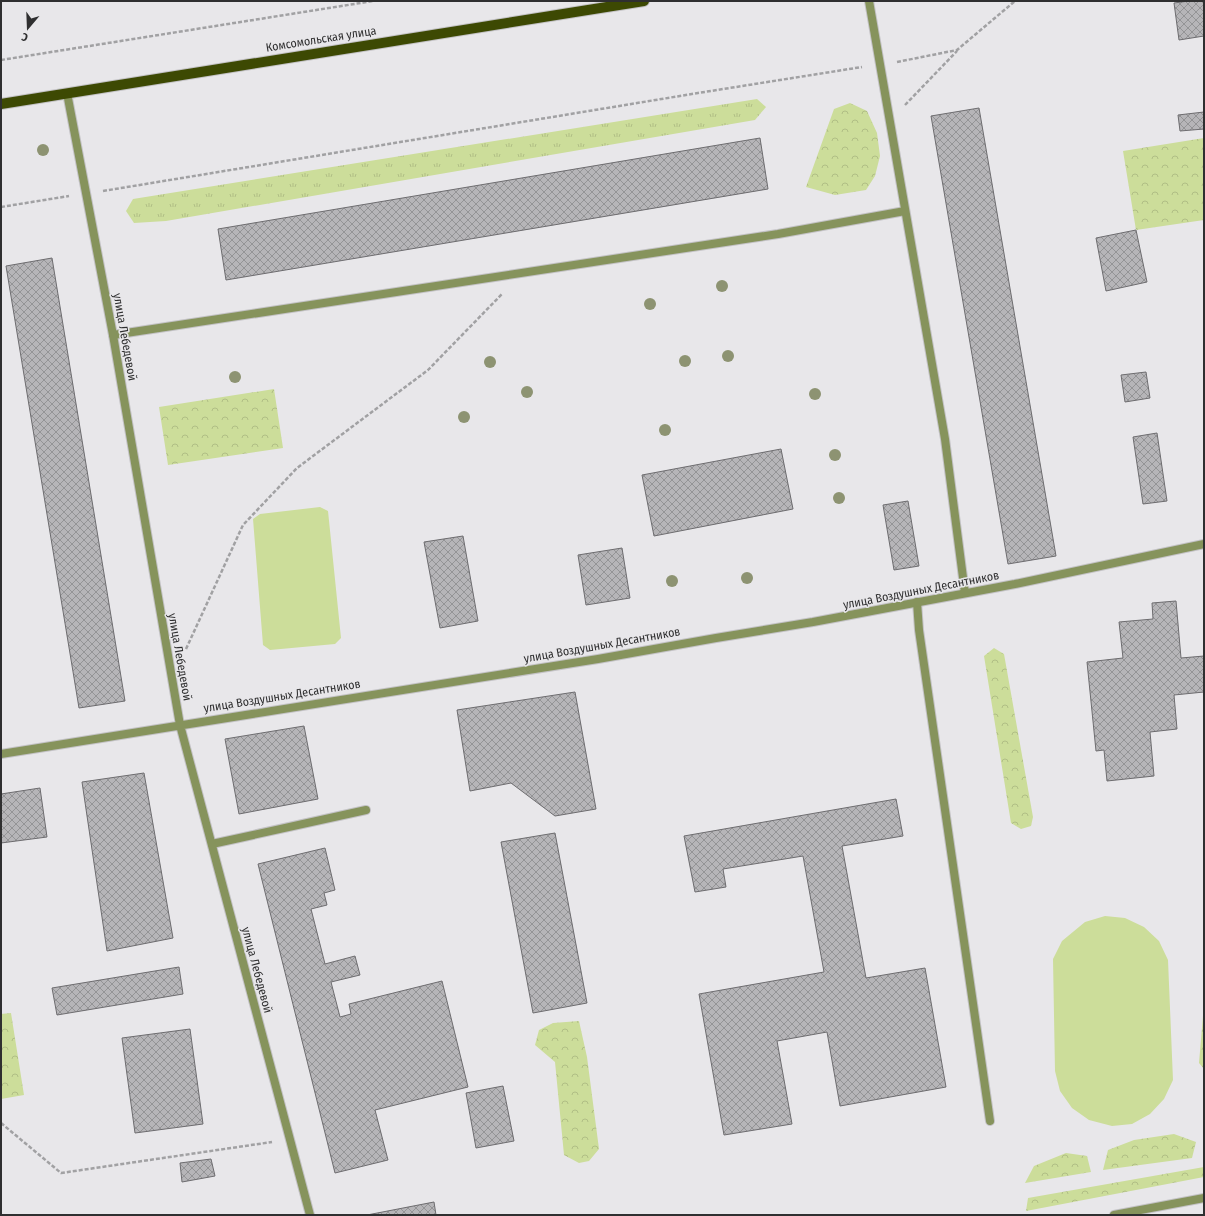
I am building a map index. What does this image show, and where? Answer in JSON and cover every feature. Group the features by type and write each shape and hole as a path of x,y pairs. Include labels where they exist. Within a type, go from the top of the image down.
{"main road":[{"name":"Комсомольская улица","path":"1,104 644,1"}],"street":[{"path":"869,1 945,439 965,593"},
{"name":"улица Лебедевой","path":"67,93 113,335 180,724 310,1215"},
{"path":"113,335 770,235 906,211"},
{"name":"улица Воздушных Десантников","path":"1,754 180,724 598,659 813,622 965,593 1204,544"},
{"path":"917,602 919,630 990,1121"},
{"path":"212,844 366,810"},
{"path":"1114,1215 1204,1198"}],"path":[{"path":"1,60 373,1"},
{"path":"890,121 957,50 1015,1"},
{"path":"1,207 698,93 880,65 957,50"},
{"path":"172,679 243,525 297,468 428,370 524,272"},
{"path":"1,1123 62,1173 290,1139"}],"green space":[{"path":"757,99 766,107 755,120 166,221 134,223 126,211 133,199"},
{"path":"850,103 867,111 877,133 880,156 875,176 866,190 835,195 806,187 834,109"},
{"path":"1204,138 1204,220 1136,230 1123,151"},
{"path":"274,389 283,448 168,465 159,407"},
{"path":"320,507 328,511 341,638 335,644 270,650 263,645 253,519 260,514"},
{"path":"994,648 1004,654 1033,817 1031,826 1021,829 1011,823 984,656"},
{"path":"1105,916 1125,918 1144,927 1159,941 1168,960 1173,1080 1164,1099 1150,1114 1132,1124 1112,1126 1089,1120 1072,1108 1060,1091 1055,1071 1053,959 1062,941 1085,922"},
{"path":"1204,1004 1204,1069 1199,1063"},
{"path":"11,1013 24,1095 1,1099 1,1014"},
{"path":"579,1021 587,1057 599,1149 589,1161 579,1163 564,1155 555,1062 535,1045 539,1030 553,1023"},
{"path":"1174,1134 1196,1142 1192,1158 1103,1170 1108,1150 1134,1140"},
{"path":"1066,1153 1087,1156 1091,1172 1025,1183 1034,1166"},
{"path":"1204,1167 1204,1177 1026,1211 1028,1198"}],"building":[{"path":"1204,1 1204,36 1179,40 1174,3"},
{"path":"979,108 1056,556 1008,564 931,116"},
{"path":"1204,112 1204,129 1180,131 1178,115"},
{"path":"760,138 768,189 226,280 218,229"},
{"path":"1136,230 1147,282 1106,291 1096,238"},
{"path":"52,258 125,701 79,708 6,266"},
{"path":"1146,372 1150,398 1125,402 1121,375"},
{"path":"1157,433 1167,501 1143,504 1133,437"},
{"path":"781,449 793,509 654,536 642,475"},
{"path":"908,501 919,566 894,570 883,505"},
{"path":"463,536 478,621 440,628 424,542"},
{"path":"622,548 630,598 586,605 578,555"},
{"path":"1176,601 1181,658 1204,656 1204,692 1174,695 1177,729 1150,732 1154,776 1107,781 1104,750 1096,751 1087,662 1123,658 1119,622 1153,619 1152,603"},
{"path":"575,692 596,809 555,816 511,783 470,791 457,710"},
{"path":"304,726 318,799 239,814 225,739"},
{"path":"144,773 173,938 107,951 82,782"},
{"path":"40,788 47,837 1,843 1,794"},
{"path":"896,799 903,836 842,846 866,978 925,968 946,1087 840,1106 827,1032 777,1041 792,1124 724,1135 699,994 824,972 803,856 723,869 726,887 695,892 684,836"},
{"path":"555,833 587,1003 533,1013 501,842"},
{"path":"325,848 335,890 324,893 327,905 311,909 325,964 355,956 360,975 331,982 340,1017 351,1014 349,1004 442,981 468,1087 375,1110 388,1160 335,1173 258,864"},
{"path":"179,967 183,994 57,1015 52,988"},
{"path":"190,1029 203,1124 135,1133 122,1038"},
{"path":"503,1086 514,1141 476,1148 466,1093"},
{"path":"211,1159 215,1176 182,1182 180,1163"},
{"path":"434,1202 436,1215 367,1215"}]}
